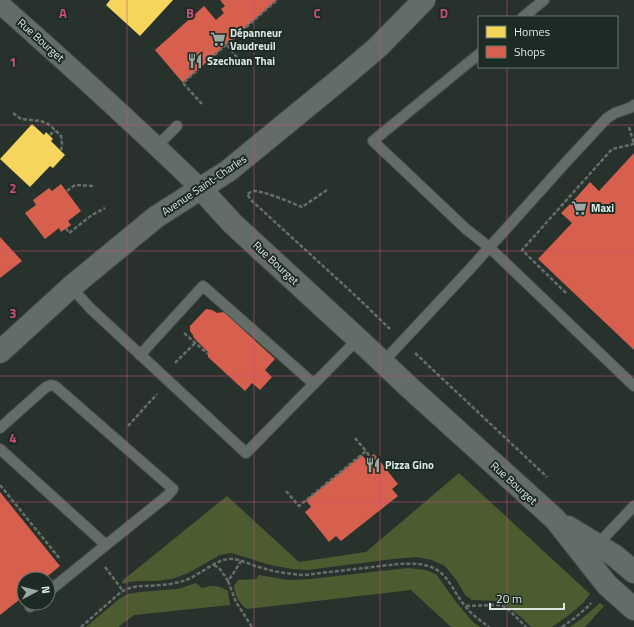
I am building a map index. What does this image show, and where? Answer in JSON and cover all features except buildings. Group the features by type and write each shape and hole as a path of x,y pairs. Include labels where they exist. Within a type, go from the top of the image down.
{"street":[{"name":"Avenue Saint-Charles","path":"0,352 71,287 156,217 228,171 344,76 378,47 424,0"},
{"name":"Rue Bourget","path":"0,4 52,50 200,188 233,224 382,362 591,551 607,585 634,609"},
{"name":"Rue Bourget","path":"591,551 615,556 634,572"}],"lane":[{"path":"524,16 544,0"},
{"path":"478,55 374,141 466,229 489,247 634,386"},
{"path":"382,362 607,118 634,105"},
{"path":"156,147 178,126"},
{"path":"140,355 203,286 314,384"},
{"path":"71,287 90,308 246,453 358,339"},
{"path":"0,428 46,387 51,385 55,386 173,489 167,496 56,586"},
{"path":"0,449 106,545"},
{"path":"591,551 634,506"}],"path":[{"path":"210,59 277,0"},
{"path":"227,45 244,66"},
{"path":"202,66 183,83 202,104"},
{"path":"13,113 21,119 41,121 48,124 61,136 61,151"},
{"path":"50,135 55,130"},
{"path":"569,296 522,250 612,148 634,144"},
{"path":"67,191 75,185 95,186"},
{"path":"328,190 302,207 261,192 253,191 247,194 251,200 358,298 548,478"},
{"path":"570,196 574,200"},
{"path":"66,228 69,233 92,215 105,208"},
{"path":"183,332 208,354"},
{"path":"136,417 142,410"},
{"path":"355,438 370,457"},
{"path":"286,491 299,506 366,451"},
{"path":"0,485 62,562"},
{"path":"81,627 127,588 135,586 160,585 185,580 226,559 234,559 279,573 304,575 398,564 424,564 441,572 465,606 474,616 489,627"},
{"path":"228,581 241,561"},
{"path":"214,565 220,569 228,581 236,602 252,627"},
{"path":"116,581 123,591"},
{"path":"562,627 586,609 594,599"},
{"path":"465,606 497,605 506,607 526,627"}],"green space":[{"path":"459,473 590,594 583,603 552,627 531,627 506,605 498,601 472,600 465,595 457,581 445,566 432,560 416,557 307,570 270,565 231,553 220,555 188,573 172,579 129,582 123,584 122,581 227,496 299,562 366,552"},
{"path":"408,568 426,570 436,574 456,602 473,622 480,627 451,627 411,590 247,609 238,599 234,586 238,580 256,579 259,575 288,580 310,579"},
{"path":"196,583 202,588 215,586 228,591 230,605 134,615 118,627 86,627 119,599 128,594 178,589"},
{"path":"600,603 604,606 585,627 570,627 585,616"}],"place":[{"name":"Dépanneur Vaudreuil","path":"218,39"},
{"name":"Szechuan Thai","path":"195,61"},
{"name":"Maxi","path":"579,208"},
{"name":"Pizza Gino","path":"373,465"}]}
